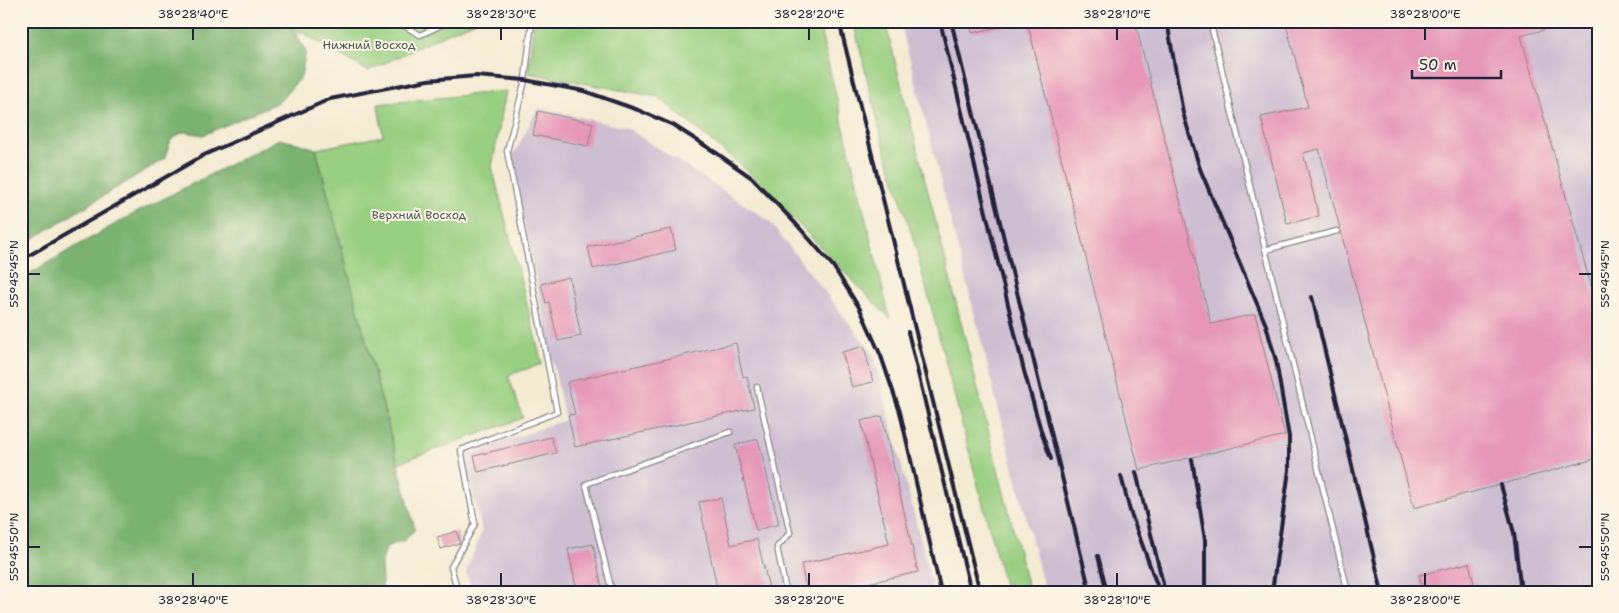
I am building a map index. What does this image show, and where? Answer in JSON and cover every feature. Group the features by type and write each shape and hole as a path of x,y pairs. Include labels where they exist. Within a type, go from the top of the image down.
{"lane":[{"path":"396,21 420,35 450,21"},
{"path":"458,592 451,567 475,524 461,450 557,412 507,151 525,80 532,21"},
{"path":"1210,21 1348,592"},
{"path":"1265,250 1337,231"},
{"path":"757,388 790,533 778,547 786,592"},
{"path":"612,592 586,484 730,432"}],"shaded area":[{"path":"900,21 1598,21 1598,592 1045,592"},
{"path":"538,108 627,128 768,220 873,353 932,585 932,592 472,592 466,572 482,531 464,456 565,420 511,160"}],"green space":[{"path":"21,21 282,21 292,26 306,52 301,77 279,102 203,135 183,132 171,140 164,159 21,246"},
{"name":"Нижний Восход","path":"282,21 476,21 368,71"},
{"path":"534,21 818,21 890,319 745,169 658,97 528,73"},
{"path":"853,21 885,21 1029,592 1006,592 913,238 883,143"},
{"name":"Верхний Восход","path":"506,91 492,167 542,364 508,375 523,418 398,463 316,149 383,136 378,104"},
{"path":"279,139 316,149 415,529 405,540 386,547 381,567 383,592 21,592 21,278 124,219"}],"building":[{"path":"969,21 1007,21 1008,25 972,33"},
{"path":"1027,21 1135,21 1211,324 1255,314 1285,435 1139,470"},
{"path":"1285,21 1564,21 1565,24 1521,36 1598,311 1598,458 1414,508 1319,149 1303,153 1319,216 1287,224 1261,117 1308,107"},
{"path":"538,111 593,123 588,146 533,135"},
{"path":"671,229 676,250 593,269 588,247"},
{"path":"569,277 581,336 558,341 549,302 546,303 541,284"},
{"path":"736,343 743,377 747,376 754,408 575,447 568,415 575,414 567,382"},
{"path":"864,346 873,382 852,387 842,352"},
{"path":"882,416 918,572 827,592 807,592 801,564 889,544 861,421"},
{"path":"551,437 556,453 478,472 474,456"},
{"path":"758,439 779,524 756,530 735,445"},
{"path":"721,498 731,545 757,539 770,592 718,592 699,502"},
{"path":"457,531 460,543 441,549 437,537"},
{"path":"593,544 603,592 577,592 568,549"},
{"path":"1469,563 1476,592 1423,592 1419,575"}],"railway":[{"path":"839,21 980,592"},
{"path":"940,21 1024,371 1051,459"},
{"path":"951,21 1090,592"},
{"path":"1167,21 1183,113 1200,169 1266,325 1276,361 1289,437 1289,470 1272,592"},
{"path":"1596,21 1598,29"},
{"path":"1596,71 1598,76"},
{"path":"21,260 204,155 330,99 428,80 476,76 525,80 584,91 638,110 673,125 752,178 833,266 860,309 881,356 900,412 941,592"},
{"path":"1312,297 1382,592"},
{"path":"908,332 971,592"},
{"path":"1192,459 1205,540 1205,592"},
{"path":"1136,472 1165,592"},
{"path":"1121,476 1130,511 1157,585"},
{"path":"1501,485 1514,533 1521,592"},
{"path":"1098,556 1107,592"}]}
